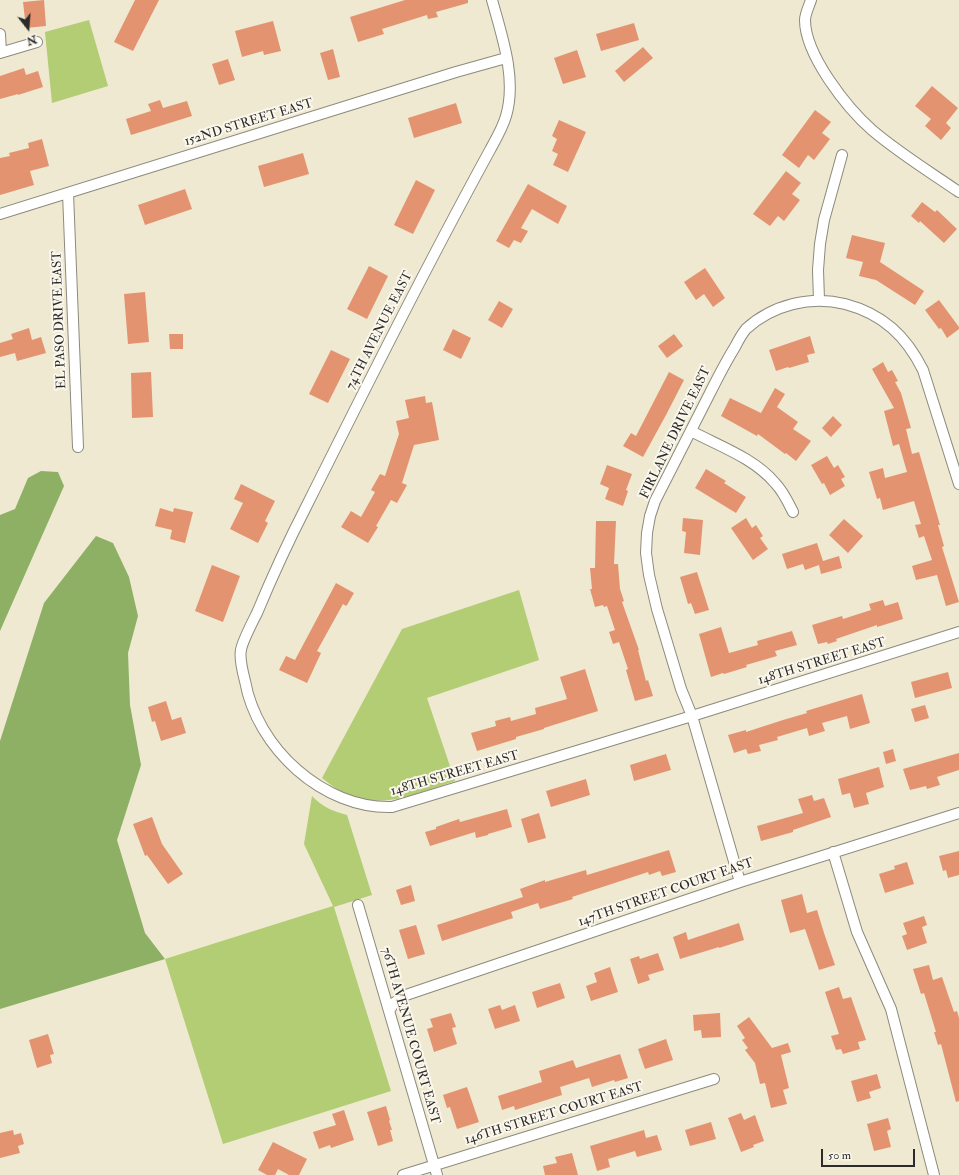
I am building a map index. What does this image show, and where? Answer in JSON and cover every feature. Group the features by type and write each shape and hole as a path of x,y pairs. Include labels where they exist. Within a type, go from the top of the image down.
{"street":[{"name":"74TH AVENUE EAST","path":"243,670 241,650 282,554 370,378 506,117 510,97 510,78 499,24 492,0"},
{"path":"811,0 805,20 807,37 819,64 837,90 871,128 959,192"},
{"path":"0,34 1,52 37,42"},
{"name":"152ND STREET EAST","path":"0,214 449,74 506,58"},
{"path":"819,300 818,270 820,244 824,220 842,155"},
{"name":"EL PASO DRIVE EAST","path":"68,193 78,447"},
{"name":"FIRLANE DRIVE EAST","path":"740,882 690,712 657,609 648,575 646,554 647,533 650,516 655,501 723,367 745,330 768,312 803,302 819,300 838,302 856,307 879,317 906,341 916,355 923,370 959,484"},
{"path":"691,431 750,462 763,471 776,483 786,497 793,512"},
{"name":"148TH STREET EAST","path":"243,670 247,693 254,713 266,734 288,762 322,788 345,799 362,805 392,807 690,712 959,632"},
{"name":"147TH STREET COURT EAST","path":"389,1011 394,1003 406,995 740,882 959,813"},
{"path":"833,852 857,932 891,1008 934,1175"},
{"name":"76TH AVENUE COURT EAST","path":"358,905 437,1175"},
{"name":"146TH STREET COURT EAST","path":"403,1175 714,1079"}],"green space":[{"path":"89,20 108,86 52,103 45,32"},
{"path":"41,471 58,472 64,486 0,631 0,515 15,509 28,478"},
{"path":"96,536 113,543 129,577 138,616 128,653 130,705 141,765 117,840 145,933 165,959 0,1009 0,741 44,603"},
{"path":"519,590 539,660 427,698 455,781 412,795 382,801 354,797 340,791 322,778 402,629"},
{"path":"312,796 328,808 347,815 372,895 334,907 391,1091 223,1144 165,959 333,906 304,844"}],"building":[{"path":"44,0 46,26 26,28 23,2"},
{"path":"135,0 159,0 133,51 114,42"},
{"path":"405,0 468,0 468,3 436,12 438,17 428,19 427,15 382,29 384,34 358,42 350,17"},
{"path":"273,21 281,51 264,55 263,51 242,57 235,31"},
{"path":"634,23 639,40 601,51 596,34"},
{"path":"643,47 653,58 624,82 615,71"},
{"path":"333,49 340,77 328,80 320,53"},
{"path":"577,50 586,77 563,84 554,58"},
{"path":"228,59 235,80 219,85 212,64"},
{"path":"24,68 26,75 38,71 43,87 0,99 0,76"},
{"path":"932,86 958,108 946,123 951,128 941,140 925,126 931,119 915,106"},
{"path":"160,100 163,108 187,101 192,116 131,135 126,119 151,111 148,104"},
{"path":"456,103 462,123 414,138 408,118"},
{"path":"815,110 831,122 822,133 830,139 814,160 808,155 799,168 782,155"},
{"path":"559,120 586,132 568,172 553,165 558,154 552,151 557,139 552,136"},
{"path":"42,139 49,166 30,171 34,185 0,195 0,158 10,156 9,153 29,148 28,143"},
{"path":"303,153 309,174 264,187 258,166"},
{"path":"786,171 801,183 792,194 800,200 784,221 778,216 770,226 753,214"},
{"path":"416,180 435,190 413,234 394,225"},
{"path":"528,184 567,206 558,224 532,209 521,228 528,231 521,243 514,240 509,248 496,241"},
{"path":"185,189 192,209 145,225 138,205"},
{"path":"922,202 935,212 937,210 957,229 944,243 920,221 919,223 911,216"},
{"path":"852,235 885,243 880,262 924,291 915,305 876,280 859,276 863,262 846,258"},
{"path":"369,266 388,276 367,319 347,309"},
{"path":"705,268 725,298 713,307 704,294 696,300 684,282"},
{"path":"145,292 149,342 128,344 124,294"},
{"path":"939,300 959,327 959,329 947,338 941,328 939,329 925,310"},
{"path":"499,301 513,309 502,328 488,320"},
{"path":"29,328 32,340 41,337 46,353 17,361 15,353 0,357 0,343 13,339 11,334"},
{"path":"453,329 471,338 461,359 443,350"},
{"path":"169,334 183,334 183,349 170,349"},
{"path":"674,334 683,346 667,358 658,346"},
{"path":"810,336 815,353 807,355 809,362 776,371 769,350"},
{"path":"331,350 350,359 328,403 309,394"},
{"path":"883,362 888,372 892,370 898,381 895,382 901,393 911,428 906,429 912,454 919,452 940,525 938,525 944,546 942,547 959,602 946,606 937,575 916,580 912,566 932,560 924,536 919,538 915,525 921,524 914,501 883,510 880,498 877,499 869,472 883,468 885,478 907,472 899,444 893,446 884,411 894,408 872,369"},
{"path":"151,372 153,417 132,418 131,373"},
{"path":"669,372 684,380 643,457 623,446 631,433 636,436"},
{"path":"775,388 785,394 777,407 798,422 793,429 811,441 796,461 758,434 757,436 721,416 730,398 761,413"},
{"path":"425,396 426,403 432,402 439,440 414,445 402,483 407,485 397,503 391,500 376,526 378,527 368,543 341,527 351,511 361,517 375,492 371,490 380,474 385,476 399,434 396,421 409,418 405,400"},
{"path":"833,416 842,425 831,437 822,428"},
{"path":"827,456 834,468 838,465 845,477 841,479 845,486 830,495 824,483 822,484 811,465"},
{"path":"607,465 632,474 626,490 628,491 623,506 605,499 609,488 600,484"},
{"path":"706,469 726,481 724,483 746,497 736,513 695,488"},
{"path":"241,484 275,501 265,521 268,523 258,543 230,529 243,503 234,499"},
{"path":"160,508 173,512 174,508 193,512 185,543 170,539 172,530 155,526"},
{"path":"683,518 703,520 700,555 684,553 686,532 682,531"},
{"path":"746,518 752,528 756,525 763,536 760,538 768,549 753,560 731,528"},
{"path":"844,519 863,536 848,553 829,535"},
{"path":"596,521 616,521 614,564 618,564 620,589 624,601 622,602 639,650 646,681 648,680 653,696 635,701 626,670 628,669 619,642 613,644 609,632 615,630 607,606 604,607 603,605 595,607 590,589 592,589 590,568 595,568"},
{"path":"817,543 823,561 839,556 842,568 821,574 819,565 805,570 803,564 787,569 782,554"},
{"path":"212,565 240,576 223,622 195,611"},
{"path":"697,572 709,610 695,614 691,603 688,604 680,577"},
{"path":"336,583 354,593 346,606 343,604 317,651 321,653 307,683 279,670 286,656 295,660"},
{"path":"883,600 885,606 898,602 903,619 877,627 877,625 836,639 837,641 828,644 827,642 818,644 812,625 842,616 843,619 871,610 869,604"},
{"path":"721,627 729,653 758,645 757,641 792,631 797,645 775,651 777,656 746,665 747,667 711,677 699,634"},
{"path":"585,669 598,711 477,751 471,733 496,726 495,721 510,717 511,721 536,714 535,708 567,699 560,677"},
{"path":"948,672 952,688 915,698 911,682"},
{"path":"862,694 870,723 850,729 847,716 822,723 825,731 809,736 807,728 777,737 778,740 759,745 761,751 748,754 746,749 734,753 728,735 746,730 746,732 807,713 806,711"},
{"path":"166,701 172,720 181,717 186,733 161,741 155,721 152,722 148,707"},
{"path":"925,705 929,718 915,722 911,709"},
{"path":"893,749 896,761 886,764 883,752"},
{"path":"959,753 959,770 937,777 940,785 927,789 926,786 910,790 903,769"},
{"path":"666,754 671,770 634,781 630,765"},
{"path":"879,767 884,787 866,793 869,804 854,808 850,793 842,795 838,779"},
{"path":"586,779 590,795 551,807 546,791"},
{"path":"812,795 814,801 824,798 831,817 793,830 793,832 761,841 757,826 803,813 798,799"},
{"path":"507,809 512,827 476,838 475,832 430,846 425,832 459,819 460,822"},
{"path":"539,813 546,838 528,843 521,819"},
{"path":"152,817 162,844 183,874 168,884 147,855 145,856 133,824"},
{"path":"669,850 676,872 662,876 660,871 649,875 648,872 572,897 573,899 540,909 538,903 511,912 513,918 442,941 437,925 523,897 520,889 545,880 545,882 586,870 587,875"},
{"path":"959,851 959,875 948,878 946,870 943,871 939,856"},
{"path":"907,862 914,884 885,893 879,874 895,869 894,866"},
{"path":"411,885 415,901 401,905 396,890"},
{"path":"802,894 807,913 817,910 835,965 819,970 805,929 790,933 781,900"},
{"path":"924,916 927,925 922,927 927,943 907,950 902,936 907,934 903,923"},
{"path":"739,923 744,940 680,959 673,937 686,932 688,940"},
{"path":"416,925 425,954 408,959 399,930"},
{"path":"658,953 664,970 648,975 650,980 638,984 630,959 639,956 640,959"},
{"path":"929,965 933,980 942,977 954,1012 957,1011 959,1018 959,1101 956,1102 941,1044 938,1045 934,1032 936,1032 924,993 921,994 913,969"},
{"path":"610,967 618,992 591,1001 586,986 597,982 594,973"},
{"path":"560,983 565,998 537,1008 532,992"},
{"path":"839,987 843,999 851,997 866,1040 858,1042 860,1049 843,1054 841,1049 836,1050 831,1036 839,1034 825,992"},
{"path":"500,1005 502,1010 515,1005 520,1021 495,1029 488,1009"},
{"path":"451,1013 456,1027 452,1028 457,1044 434,1052 427,1029 433,1027 430,1019"},
{"path":"720,1013 721,1037 702,1038 701,1030 694,1031 693,1015"},
{"path":"749,1017 772,1048 788,1043 791,1052 781,1055 789,1088 783,1090 787,1104 771,1108 765,1083 760,1084 755,1063 745,1050 748,1048 742,1040 745,1038 737,1026"},
{"path":"48,1034 54,1054 50,1055 52,1063 37,1068 29,1040"},
{"path":"666,1039 673,1060 645,1069 638,1049"},
{"path":"620,1054 628,1078 615,1082 614,1080 592,1087 589,1078 560,1087 562,1095 515,1110 514,1106 502,1110 498,1096 542,1082 539,1071 573,1060 576,1068"},
{"path":"877,1074 881,1088 869,1092 871,1098 857,1102 851,1081"},
{"path":"467,1087 479,1122 457,1129 450,1107 447,1108 443,1095"},
{"path":"386,1106 393,1141 378,1146 367,1112"},
{"path":"344,1110 354,1140 331,1148 330,1145 319,1149 313,1132 336,1125 332,1114"},
{"path":"741,1113 744,1120 755,1115 764,1141 741,1152 728,1118"},
{"path":"888,1118 891,1129 887,1131 891,1147 874,1151 867,1124"},
{"path":"711,1122 716,1139 690,1146 685,1130"},
{"path":"13,1130 14,1135 21,1133 24,1144 18,1146 20,1153 0,1158 0,1133"},
{"path":"644,1130 646,1138 657,1135 662,1150 637,1157 635,1151 608,1159 610,1167 597,1171 590,1146"},
{"path":"273,1142 307,1159 299,1175 289,1175 278,1169 275,1175 267,1175 258,1170"},
{"path":"572,1153 578,1175 545,1175 543,1166 557,1163 555,1157"}]}
